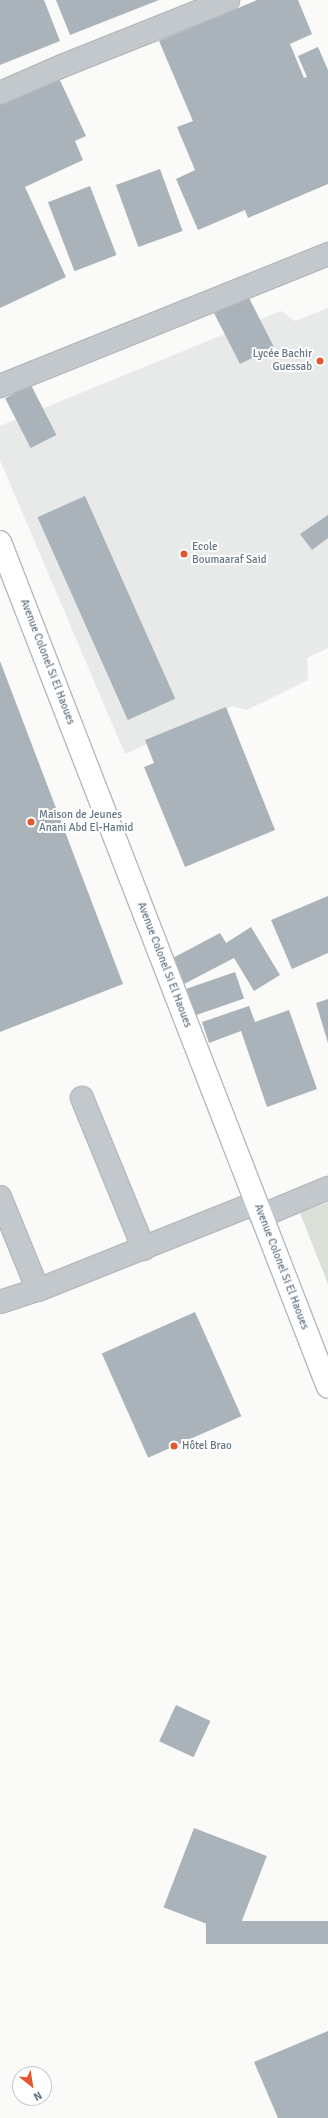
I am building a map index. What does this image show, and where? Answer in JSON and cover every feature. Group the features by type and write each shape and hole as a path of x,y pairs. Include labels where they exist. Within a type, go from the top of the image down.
{"main road":[{"name":"Avenue Colonel Si El Haoues","path":"0,542 328,1387"}],"street":[{"path":"0,93 62,66 228,0"},
{"path":"0,386 328,254"},
{"path":"82,1098 144,1248"},
{"path":"0,1302 38,1290 144,1248 259,1209 328,1188"},
{"path":"0,1197 38,1290"}],"shaded area":[{"name":"Ecole Boumaaraf Said","path":"328,308 328,648 307,658 308,680 247,710 232,706 125,754 0,460 0,426 281,311 295,321"},
{"path":"328,1202 328,1284 300,1213"}],"building":[{"path":"0,0 44,0 60,41 0,65"},
{"path":"56,0 159,0 70,35"},
{"path":"257,0 298,0 312,34 290,44 304,78 307,77 298,56 318,47 328,70 328,184 248,218 245,210 198,230 176,179 195,170 177,127 193,121 159,41"},
{"path":"57,74 86,136 75,141 83,160 25,187 66,277 0,308 0,100"},
{"path":"160,169 183,231 138,247 116,185"},
{"path":"90,186 117,255 75,271 48,202"},
{"path":"248,296 274,347 240,364 214,313"},
{"path":"31,385 56,435 31,448 5,398"},
{"path":"85,496 175,699 128,720 37,517"},
{"path":"328,515 328,538 312,550 300,534"},
{"name":"Maison de Jeunes Anani Abd El-Hamid","path":"0,661 123,984 0,1032"},
{"path":"226,707 275,830 185,867 144,767 154,763 145,740"},
{"path":"328,896 328,953 292,969 271,920"},
{"path":"251,927 280,975 254,991 234,958 184,984 171,959 220,933 226,943"},
{"path":"235,972 244,998 192,1016 183,990"},
{"path":"328,999 328,1043 316,1003"},
{"path":"249,1006 255,1022 289,1010 317,1089 267,1107 241,1031 209,1043 202,1022"},
{"path":"195,1312 241,1416 148,1458 102,1353"},
{"path":"176,1705 210,1721 194,1757 159,1741"},
{"path":"194,1828 267,1856 236,1935 164,1907"},
{"path":"206,1921 328,1921 328,1944 206,1944"},
{"path":"328,2031 328,2118 278,2118 254,2062"}],"place":[{"name":"Lycée Bachir Guessab","path":"320,361"},
{"name":"Ecole Boumaaraf Said","path":"184,554"},
{"name":"Maison de Jeunes Anani Abd El-Hamid","path":"31,822"},
{"name":"Hôtel Brao","path":"174,1446"}]}
